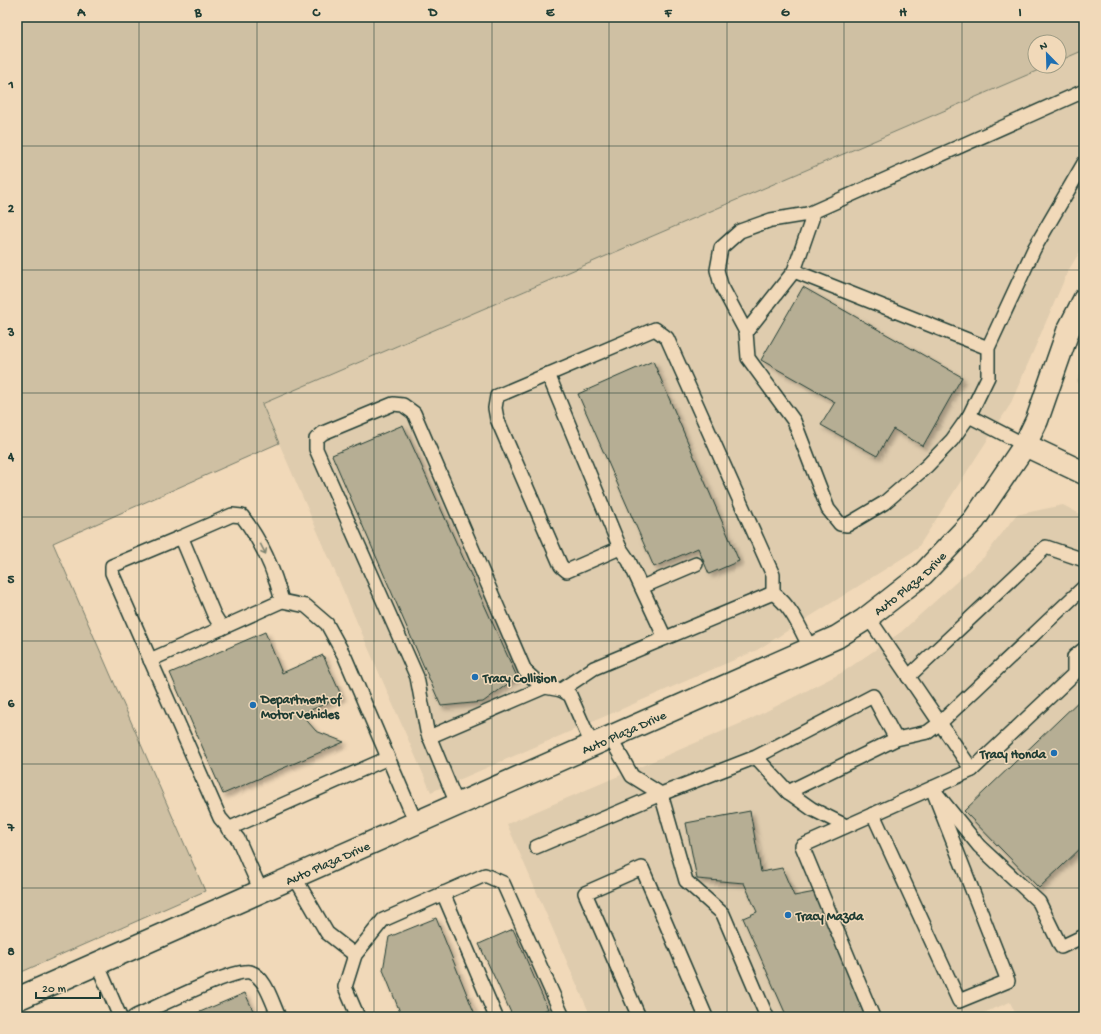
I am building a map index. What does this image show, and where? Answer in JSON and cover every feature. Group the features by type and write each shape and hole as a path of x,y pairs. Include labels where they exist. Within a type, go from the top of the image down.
{"street":[{"name":"Auto Plaza Drive","path":"17,999 837,637 868,617 923,574 974,520 1025,445 1037,420 1068,331 1084,300"},
{"path":"1025,445 1084,473"}],"lane":[{"path":"1084,91 808,214 771,220 740,231 721,248 718,270 721,285 746,332 748,358 794,421 828,509 840,524 846,525 884,503 939,454 969,416 988,377 988,348 1034,249 1084,162"},
{"path":"746,332 794,271 812,219 808,214"},
{"path":"794,271 988,348"},
{"path":"620,548 567,571 561,566 497,418 495,408 497,396 655,329 667,338 773,575 773,592"},
{"path":"548,374 620,548 630,561 665,638"},
{"path":"457,804 429,737 417,677 316,449 316,439 322,433 393,404 403,405 414,412 525,671 545,687 561,690 570,695 601,741 632,776 661,794 686,881 723,914 767,1017"},
{"path":"969,416 1025,445"},
{"path":"261,890 238,838 228,829 220,818 112,573 112,566 232,515 242,516 255,533 274,572 282,601"},
{"path":"179,538 183,541 214,615 222,628"},
{"path":"908,677 1046,547 1084,560"},
{"path":"642,587 696,564"},
{"path":"788,792 896,739 928,732 940,723 1084,587"},
{"path":"561,690 594,668 773,592"},
{"path":"773,592 782,599 791,610 810,648"},
{"path":"150,660 282,601 306,606 327,624 345,657 416,823"},
{"path":"868,617 972,770"},
{"path":"873,1017 802,846 972,770 1074,674 1074,657 1084,649"},
{"path":"429,737 545,687"},
{"path":"536,847 756,756 873,696 896,739"},
{"path":"756,756 788,792 812,809 846,826"},
{"path":"228,829 388,758"},
{"path":"873,814 959,1002 1008,981 932,788"},
{"path":"932,788 979,846 1039,902 1061,947 1084,936"},
{"path":"639,1017 585,893 642,868 706,1017"},
{"path":"358,1017 345,987 355,955 383,920 485,874 503,884 563,1017"},
{"path":"294,876 328,933 355,955"},
{"path":"443,893 496,1017"},
{"path":"97,963 120,1017"},
{"path":"140,1016 231,975 249,972 262,980 278,1017"}],"shaded area":[{"path":"17,17 1084,17 1084,50 1067,57 1067,34 1027,34 1027,74 1029,74 262,404 279,443 53,543 205,891 17,974"},
{"path":"1084,50 1084,245 1068,271 1010,405 917,549 757,650 431,792 262,404 1029,74 1067,74 1067,57"},
{"path":"1084,367 1084,392 1077,381"},
{"path":"1063,505 1084,516 1084,1017 1017,1017 1010,1002 974,1017 591,1017 507,824 751,719 843,672 901,632 984,557 1016,515"}],"building":[{"path":"803,287 962,377 923,446 893,429 877,456 821,425 835,402 761,360"},
{"path":"653,361 739,561 709,574 698,548 654,567 578,394"},
{"path":"403,425 517,677 483,702 441,706 332,455"},
{"name":"Department of Motor Vehicles","path":"265,632 282,673 323,655 342,697 301,714 316,731 344,742 223,794 170,673"},
{"name":"Tracy Honda","path":"1084,696 1084,845 1039,888 964,811"},
{"name":"Tracy Mazda","path":"750,811 761,872 782,868 794,896 815,892 868,1013 860,1017 787,1017 743,918 757,912 744,883 697,879 686,823"},
{"path":"436,918 476,1017 402,1017 383,970 389,937"},
{"path":"513,929 548,1009 529,1017 513,1017 479,944"},
{"path":"245,993 256,1017 188,1017"}],"place":[{"name":"Tracy Collision","path":"475,677"},
{"name":"Department of Motor Vehicles","path":"253,705"},
{"name":"Tracy Honda","path":"1054,753"},
{"name":"Tracy Mazda","path":"788,915"}]}
